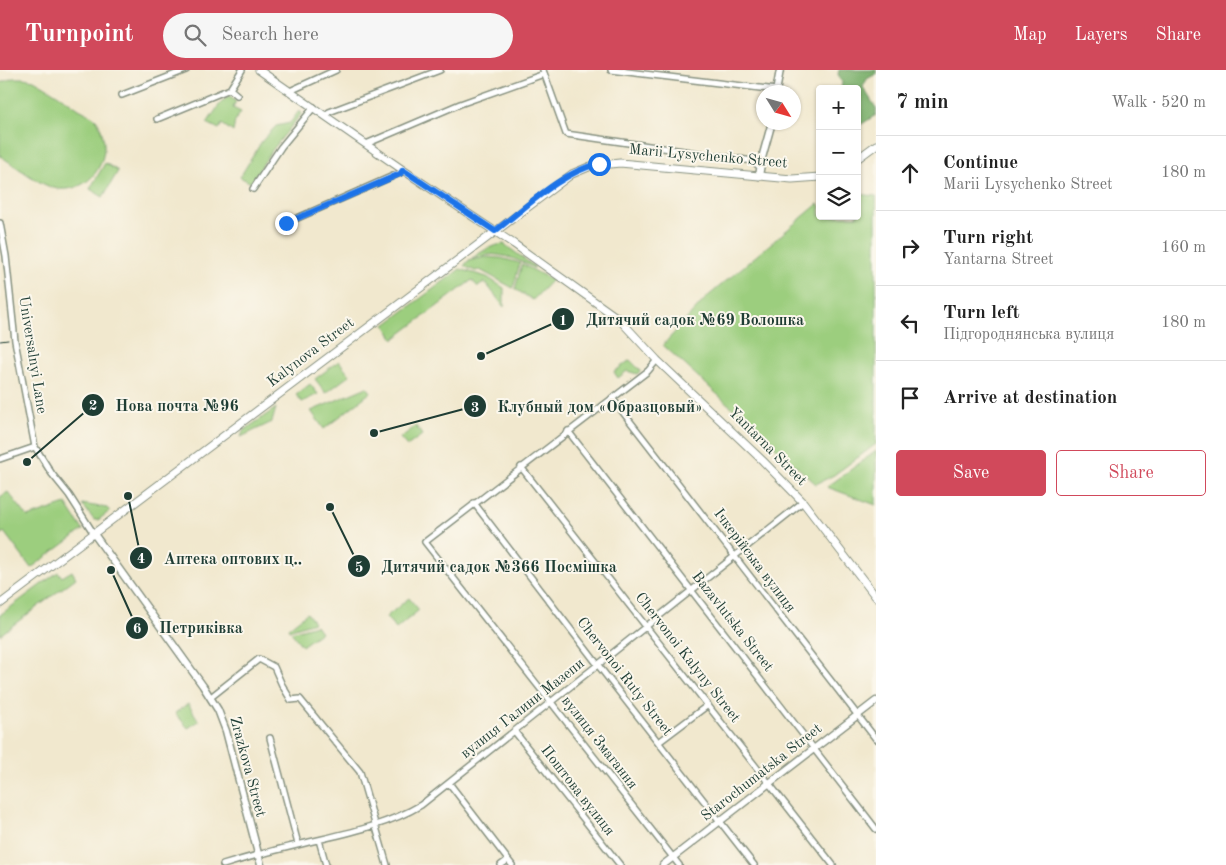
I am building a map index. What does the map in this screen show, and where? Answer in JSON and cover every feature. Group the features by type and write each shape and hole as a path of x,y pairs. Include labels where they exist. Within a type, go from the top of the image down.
{"main road":[{"name":"Yantarna Street","path":"259,70 495,231 612,314 803,502 876,597"},
{"path":"861,156 876,145"},
{"name":"Marii Lysychenko Street","path":"495,231 568,176 590,166 620,163 792,179 816,177"},
{"name":"Kalynova Street","path":"0,604 495,231"}],"street":[{"path":"122,95 186,70"},
{"path":"157,120 230,89 242,70"},
{"path":"290,91 336,70"},
{"path":"325,116 329,112 440,70"},
{"path":"611,70 756,88"},
{"path":"777,85 780,70"},
{"path":"366,144 460,104 544,72 566,134 753,161 760,167"},
{"path":"230,89 236,96"},
{"path":"254,190 281,147 314,107"},
{"path":"759,176 770,130"},
{"path":"286,223 400,174 403,170"},
{"name":"Universalnyi Lane","path":"0,223 6,256 14,341 35,447 52,474 69,494 94,534"},
{"path":"474,503 650,369 657,360"},
{"name":"Ічкерійська вулиця","path":"612,398 876,739"},
{"name":"Bazavlutska Street","path":"568,430 876,829"},
{"path":"0,459 35,447"},
{"name":"Chervonoi Kalyny Street","path":"521,467 833,865"},
{"name":"вулиця Галини Мазепи","path":"223,865 298,844 376,826 399,817 421,805 803,502"},
{"name":"вулиця Змагання","path":"474,503 425,542 679,865"},
{"name":"Chervonoi Ruty Street","path":"474,503 754,865"},
{"name":"Zrazkova Street","path":"94,534 211,697 218,710 226,731 260,865"},
{"path":"211,697 259,659 274,667 291,700 300,699 360,772 387,865"},
{"name":"Starochumatska Street","path":"663,865 876,701"},
{"path":"659,742 708,705"},
{"name":"Поштова вулиця","path":"515,732 620,865"},
{"path":"270,738 298,844"},
{"path":"449,783 512,865"},
{"path":"319,840 326,865"},
{"path":"502,865 508,860"}],"green space":[{"path":"839,70 876,70 876,74 867,79 863,87 876,108 876,115 861,124 861,85 842,85 838,74"},
{"path":"13,78 34,80 97,120 104,144 103,154 101,164 89,180 70,189 52,188 0,156 0,83"},
{"path":"228,96 236,101 233,108 241,112 235,121 233,132 222,124 219,129 207,123"},
{"path":"299,111 302,113 270,153 251,183 240,177 262,141 276,126 290,123"},
{"path":"105,163 118,171 103,197 90,189"},
{"path":"861,194 876,196 876,444 834,475 816,484 663,345 707,297 816,206 816,220 861,220"},
{"path":"504,244 535,267 499,255 487,255 471,259 490,247"},
{"path":"486,257 501,258 520,263 513,288 480,270 475,271 464,266 468,261"},
{"path":"522,264 552,280 533,300 515,289"},
{"path":"460,269 487,277 504,288 504,307 485,282 478,287 472,280 394,339 385,325"},
{"path":"630,360 641,371 637,374 627,371 618,378 614,372"},
{"path":"339,361 350,375 326,393 315,379"},
{"path":"310,384 318,394 302,402 296,395"},
{"path":"367,387 371,392 324,429 311,411"},
{"path":"276,408 272,422 241,437 243,431"},
{"path":"416,426 422,435 407,446 400,438"},
{"path":"876,451 876,505 827,487"},
{"path":"8,492 28,517 66,504 83,530 31,568 4,532 0,535 0,497"},
{"path":"82,504 107,508 110,511 98,520 94,520"},
{"path":"72,571 76,578 0,635 0,615 58,572 62,577"},
{"path":"409,598 419,610 396,629 386,617"},
{"path":"307,613 314,622 289,630 288,628"},
{"path":"316,625 321,632 302,646 291,632"},
{"path":"188,704 199,721 188,728 175,713"}],"railway":[{"path":"0,341 8,340"}],"place":[{"name":"Дитячий садок №69 Волошка","path":"481,356"},
{"name":"Клубный дом «Образцовый»","path":"374,433"},
{"name":"Нова почта №96","path":"27,462"},
{"name":"Аптека оптових ц‥","path":"128,496"},
{"name":"Дитячий садок №366 Посмішка","path":"330,507"},
{"name":"Петриківка","path":"111,570"}],"route":[{"path":"286,223 400,174 403,170 495,231 568,176 599,164"}]}
